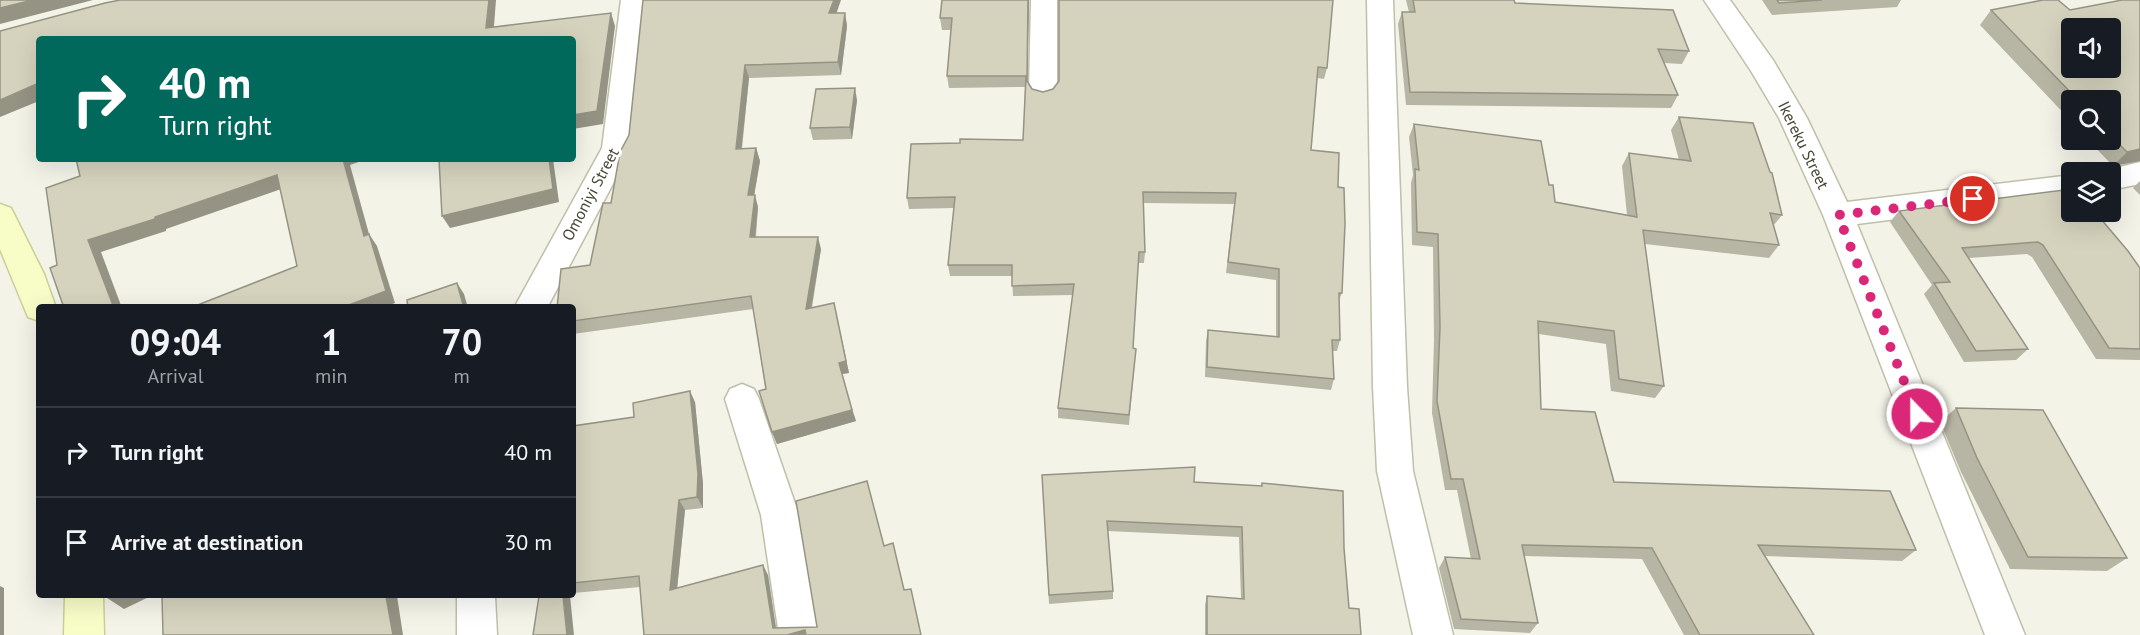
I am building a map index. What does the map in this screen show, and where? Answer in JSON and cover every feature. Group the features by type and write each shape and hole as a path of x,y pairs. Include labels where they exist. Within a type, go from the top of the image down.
{"main road":[{"path":"0,216 28,274 39,304"},
{"path":"84,598 84,635"}],"street":[{"name":"Omoniyi Street","path":"532,304 617,148 634,0"},
{"path":"1043,92 1044,0"},
{"path":"1380,0 1390,387 1395,471 1433,635"},
{"name":"Ikereku Street","path":"1717,0 1763,67 1793,118 1838,215 2005,635"},
{"path":"2121,177 2140,173"},
{"path":"1838,215 2061,187"},
{"path":"742,399 780,515 800,635"},
{"path":"476,598 477,635"}],"building":[{"path":"0,0 33,0 0,8"},
{"path":"120,0 489,0 486,28 611,13 597,111 576,114 576,36 36,36 36,84 0,100 0,31"},
{"path":"643,0 834,0 829,13 845,13 838,62 745,65 736,149 756,148 748,195 755,195 750,237 818,237 806,309 834,303 846,361 839,363 852,410 772,432 759,391 766,389 751,296 576,321 576,304 557,304 561,269 590,265 603,203 611,203 620,152 629,135"},
{"path":"942,0 1028,0 1027,81 1032,89 1043,92 1053,89 1059,81 1059,0 1333,0 1327,68 1318,67 1311,150 1339,153 1338,187 1344,188 1342,293 1339,293 1340,340 1332,340 1334,379 1207,367 1208,330 1279,337 1279,269 1228,262 1236,193 1143,192 1145,252 1139,252 1133,348 1136,349 1129,415 1058,408 1074,284 1012,286 1012,265 948,265 955,197 907,198 911,144 960,143 960,139 1023,140 1026,76 947,76 952,18 940,18"},
{"path":"1413,0 1514,0 1515,3 1673,10 1689,51 1658,49 1678,95 1410,92 1402,12 1415,12"},
{"path":"1777,0 1822,0 1779,3"},
{"path":"2043,0 2058,0 2070,10 2122,0 2140,0 2140,149 2127,152 2121,146 2121,90 2068,90 1991,10"},
{"path":"855,88 850,127 810,128 816,89"},
{"path":"1679,117 1753,123 1772,173 1782,215 1770,213 1779,245 1643,230 1664,386 1619,379 1614,331 1538,321 1541,409 1595,412 1614,482 1890,491 1916,550 1758,545 1814,635 1700,635 1652,548 1522,545 1538,623 1461,619 1445,557 1480,559 1463,479 1451,479 1437,401 1440,327 1438,234 1417,232 1415,169 1419,170 1414,124 1541,141 1549,185 1553,185 1555,202 1637,217 1629,153 1691,161"},
{"path":"77,162 344,162 364,236 369,234 386,291 352,304 200,304 297,266 277,175 155,217 155,219 88,240 112,304 63,304 50,268 57,265 46,188 80,176"},
{"path":"439,162 549,162 553,189 442,216"},
{"path":"2061,190 2061,222 2103,222 2140,268 2140,349 2109,348 2043,245 2038,242 1962,248 2028,349 1976,351 1934,283 1950,282 1899,211"},
{"path":"457,283 463,304 408,304 407,300"},
{"path":"690,391 698,474 697,497 679,500 670,590 763,565 773,628 817,627 796,501 867,481 884,546 893,543 904,590 911,589 921,635 806,635 805,630 787,635 644,635 639,576 576,583 576,426 634,417 633,403"},
{"path":"1956,408 2043,410 2127,558 2028,557 1977,458"},
{"path":"1195,467 1194,482 1262,486 1262,483 1343,491 1344,548 1349,608 1359,609 1361,635 1207,635 1207,596 1244,599 1242,527 1107,521 1113,591 1049,595 1042,475"},
{"path":"162,598 386,598 393,635 163,635"},
{"path":"539,598 563,598 567,635 533,635"}],"route":[{"path":"1917,414 1838,215 1973,199"}]}
